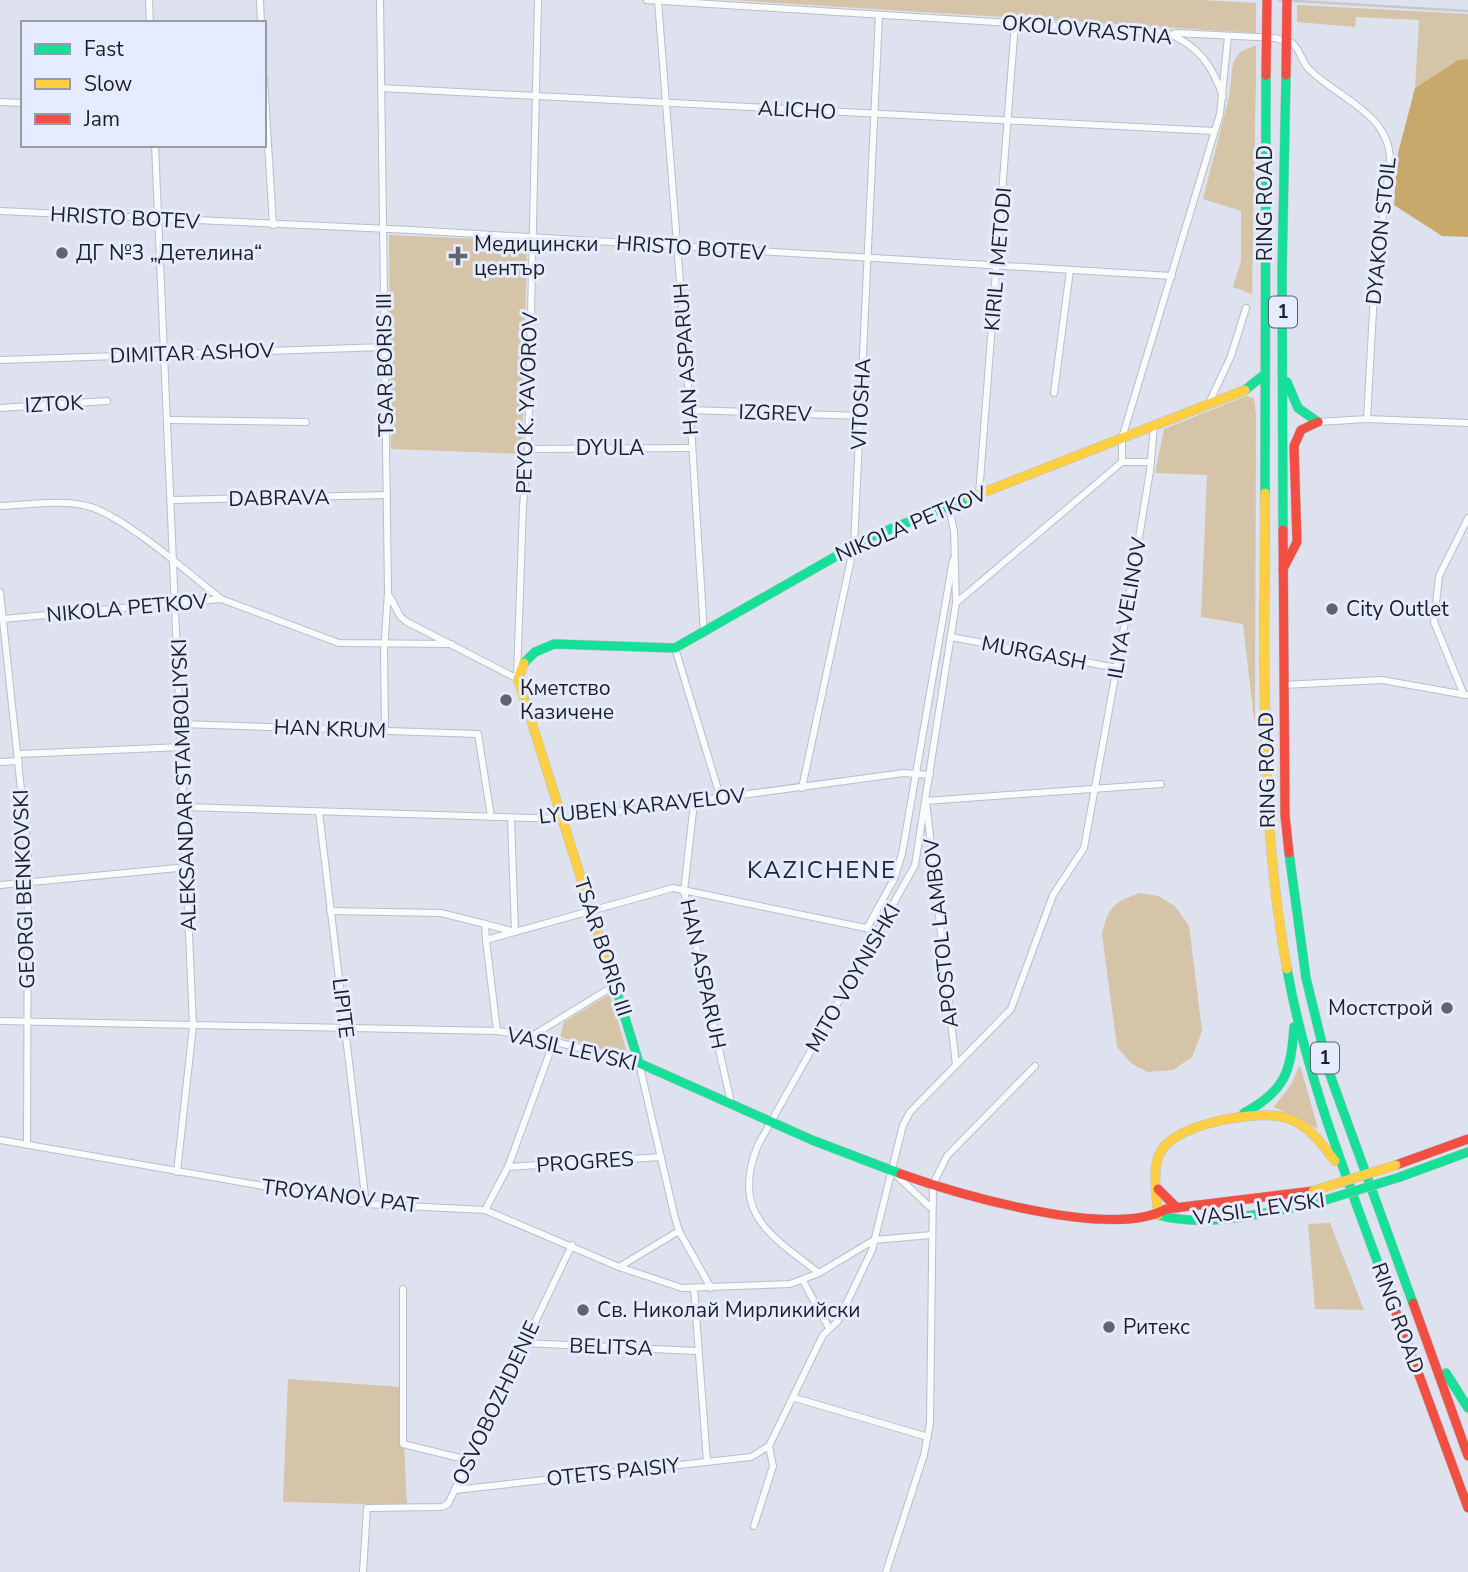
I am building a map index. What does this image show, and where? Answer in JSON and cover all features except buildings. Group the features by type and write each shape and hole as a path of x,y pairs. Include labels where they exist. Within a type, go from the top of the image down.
{"main road":[{"name":"RING ROAD","path":"1267,0 1266,805 1275,903 1295,1012 1318,1097 1343,1172 1468,1508"},
{"name":"RING ROAD","path":"1287,0 1283,373 1283,685 1287,849 1300,949 1315,1021 1349,1134 1468,1456"},
{"path":"1283,373 1298,408 1318,422 1301,430 1294,446 1297,542 1283,569"},
{"name":"NIKOLA PETKOV","path":"517,679 526,658 538,649 554,644 675,648 704,634 854,545 1245,390 1260,382 1265,374"},
{"path":"1245,390 1266,403"},
{"name":"TSAR BORIS III","path":"517,679 639,1063"},
{"path":"1158,1215 1159,1156 1168,1141 1234,1118 1265,1101 1285,1081 1292,1065 1295,1012"},
{"name":"VASIL LEVSKI","path":"639,1063 892,1171 933,1184 1064,1216 1091,1219 1158,1215 1168,1220 1206,1218 1316,1203 1468,1152"},
{"path":"1234,1118 1270,1115 1297,1122 1319,1139 1343,1172"},
{"name":"VASIL LEVSKI","path":"1158,1215 1167,1209 1313,1191 1468,1139"},
{"path":"1158,1189 1177,1208"},
{"path":"1426,1337 1452,1387 1468,1408"}],"street":[{"path":"149,0 150,21"},
{"path":"260,0 261,21"},
{"name":"TSAR BORIS III","path":"380,0 388,592 385,730"},
{"name":"PEYO K. YAVOROV","path":"517,679 523,506 528,449 538,0"},
{"name":"OKOLOVRASTNA","path":"647,0 1167,33 1189,44 1207,61 1223,99"},
{"name":"HAN ASPARUH","path":"657,1 690,410 704,634"},
{"name":"VITOSHA","path":"802,788 854,545 879,15"},
{"name":"KIRIL I METODI","path":"979,494 1016,23"},
{"name":"DYAKON STOIL","path":"1167,33 1275,38 1292,43 1308,68 1364,111 1377,125 1390,149 1376,264 1367,419"},
{"path":"1122,462 1122,438 1223,99 1228,37"},
{"name":"ALICHO","path":"381,88 1214,131"},
{"path":"0,102 21,103"},
{"path":"266,111 273,225"},
{"name":"ALEKSANDAR STAMBOLIYSKI","path":"155,147 169,420 193,1026 177,1172"},
{"name":"HRISTO BOTEV","path":"0,211 532,237 1172,276"},
{"path":"1054,393 1070,270"},
{"path":"1209,404 1231,356 1246,308"},
{"name":"DIMITAR ASHOV","path":"0,360 384,347"},
{"name":"IZTOK","path":"0,408 107,401"},
{"name":"IZGREV","path":"690,410 860,416"},
{"path":"1318,422 1367,419 1468,423"},
{"path":"169,420 306,422"},
{"name":"ILIYA VELINOV","path":"829,1328 838,1321 869,1258 903,1125 910,1112 1011,1009 1053,895 1084,848 1117,668 1151,462 1154,425"},
{"name":"DYULA","path":"528,449 692,447"},
{"path":"956,603 1122,462 1151,462"},
{"name":"DABRAVA","path":"172,500 387,495"},
{"path":"0,506 88,506 108,514 174,561 221,599"},
{"name":"MITO VOYNISHKI","path":"819,1273 764,1229 750,1205 748,1176 751,1162 771,1121 915,865 956,603 949,507"},
{"path":"1466,695 1436,631 1439,576 1465,531 1468,519"},
{"name":"MITO VOYNISHKI","path":"867,928 899,868 954,551"},
{"name":"GEORGI BENKOVSKI","path":"0,592 19,757 28,883 27,1145"},
{"path":"388,592 400,616 517,679"},
{"name":"NIKOLA PETKOV","path":"3,619 221,599 339,643 452,645"},
{"name":"MURGASH","path":"951,637 1117,668"},
{"path":"675,648 721,799"},
{"path":"1283,685 1382,680 1466,695"},
{"name":"HAN KRUM","path":"181,724 478,734 491,817"},
{"path":"0,762 19,757 182,747"},
{"name":"LYUBEN KARAVELOV","path":"185,807 563,820 915,773 930,775"},
{"path":"926,801 1161,784"},
{"name":"APOSTOL LAMBOV","path":"926,801 956,1065"},
{"name":"HAN ASPARUH","path":"694,803 684,891 732,1103"},
{"name":"LIPITE","path":"319,812 366,1204"},
{"path":"511,818 515,932"},
{"path":"0,886 188,867"},
{"path":"486,940 592,912 666,888 880,931"},
{"path":"330,911 441,913 515,932"},
{"path":"485,924 497,1031"},
{"path":"532,1036 615,985"},
{"name":"VASIL LEVSKI","path":"0,1021 497,1031 532,1036 639,1063"},
{"path":"485,1210 508,1167 554,1041"},
{"name":"TSAR BORIS III","path":"639,1063 679,1231 711,1288"},
{"path":"886,1572 928,1437 931,1408 930,1208 933,1184 947,1156 1035,1066"},
{"name":"TROYANOV PAT","path":"0,1140 366,1204 485,1210 670,1286 711,1288"},
{"name":"PROGRES","path":"508,1167 661,1157"},
{"path":"892,1171 930,1208"},
{"path":"620,1266 679,1231"},
{"path":"711,1288 777,1286 803,1281 874,1240 931,1235"},
{"name":"OSVOBOZHDENIE","path":"363,1572 367,1508 442,1507 448,1504 572,1245"},
{"path":"754,1526 773,1466 769,1447 829,1328 803,1281"},
{"path":"694,1288 707,1462"},
{"path":"402,1289 403,1444 468,1460"},
{"name":"BELITSA","path":"524,1343 697,1351"},
{"path":"795,1398 928,1437"},
{"name":"OTETS PAISIY","path":"455,1490 758,1456 769,1447"}],"shaded area":[{"path":"732,0 1201,0 1256,3 1256,33"},
{"path":"1297,5 1468,14 1468,59 1458,60 1415,88 1419,20 1356,17 1355,27 1297,22"},
{"path":"1256,45 1252,294 1233,287 1241,261 1241,211 1203,199 1229,97 1233,63 1240,52"},
{"path":"1468,59 1468,237 1442,236 1394,205 1397,157 1415,88 1458,60"},
{"path":"389,235 527,241 522,454 391,449"},
{"path":"1246,396 1254,398 1256,415 1255,727 1243,624 1201,617 1207,475 1155,473 1164,429"},
{"path":"1140,893 1158,896 1175,906 1189,926 1202,1031 1192,1057 1173,1070 1148,1072 1132,1064 1117,1047 1102,934 1107,917 1114,907 1124,899"},
{"path":"610,994 628,1056 560,1037 564,1022"},
{"path":"1299,1066 1318,1129 1274,1107 1291,1085"},
{"path":"1330,1223 1364,1310 1315,1309 1308,1224"},
{"path":"288,1379 401,1387 407,1505 283,1502"}],"railway":[{"path":"1279,0 1468,11"}],"traffic: fast":[{"path":"1265,493 1266,75"},
{"path":"1283,530 1282,273 1286,75"},
{"path":"1245,390 1265,374"},
{"path":"1287,382 1298,408 1318,422"},
{"path":"524,663 535,652 554,644 675,648 868,538 969,498"},
{"path":"1289,853 1306,978 1329,1072 1413,1303"},
{"path":"1287,969 1317,1091 1387,1288"},
{"path":"617,992 639,1063 812,1140 901,1174"},
{"path":"1244,1113 1269,1097 1283,1079 1291,1056 1294,1027"},
{"path":"1400,1177 1468,1152"},
{"path":"1316,1203 1400,1177"},
{"path":"1158,1215 1177,1219 1217,1220 1316,1203"},
{"path":"1446,1373 1468,1408"}],"traffic: slow":[{"path":"969,498 1245,390"},
{"path":"1265,493 1264,673 1267,792 1271,851 1287,969"},
{"path":"524,663 518,679 617,992"},
{"path":"1158,1215 1155,1174 1161,1151 1170,1141 1201,1126 1258,1115 1287,1118 1308,1130 1335,1161"},
{"path":"1313,1191 1396,1165"}],"traffic: jam":[{"path":"1266,75 1267,0"},
{"path":"1286,75 1287,0"},
{"path":"1283,569 1297,542 1294,446 1301,430 1318,422"},
{"path":"1283,530 1285,815 1289,853"},
{"path":"1396,1165 1468,1139"},
{"path":"901,1174 1035,1211 1110,1219 1142,1217 1166,1209 1313,1191"},
{"path":"1158,1189 1177,1208"},
{"path":"1387,1288 1468,1508"},
{"path":"1413,1303 1468,1456"}],"place":[{"name":"ДГ №3 „Детелина“","path":"62,253"},
{"name":"Медицински център","path":"458,256"},
{"name":"City Outlet","path":"1332,609"},
{"name":"Кметство Казичене","path":"506,700"},
{"name":"Мостстрой","path":"1447,1008"},
{"name":"Св. Николай Мирликийски","path":"583,1310"},
{"name":"Ритекс","path":"1109,1327"}],"district":[{"name":"KAZICHENE","path":"822,870"}]}
